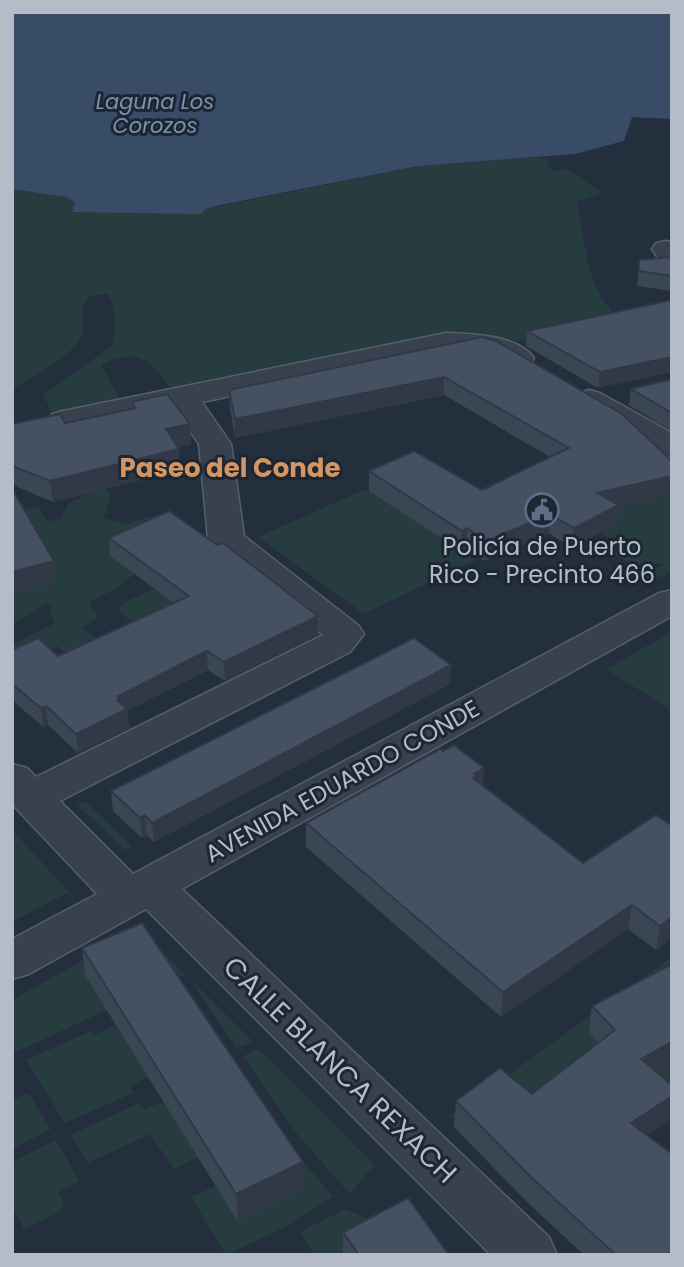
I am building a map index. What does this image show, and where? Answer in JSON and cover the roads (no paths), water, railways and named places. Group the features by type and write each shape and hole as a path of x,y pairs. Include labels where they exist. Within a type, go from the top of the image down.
{"street":[{"path":"45,425 420,347 468,340 507,351 672,447"},
{"path":"568,388 632,392"},
{"path":"22,788 336,644 345,634 236,549 226,538 215,443 183,397"},
{"name":"AVENIDA EDUARDO CONDE","path":"12,961 672,601"},
{"name":"CALLE BLANCA REXACH","path":"22,788 139,891 529,1255"}],"water":[{"name":"Laguna Los Corozos","path":"12,12 672,12 672,119 632,117 624,141 575,154 418,166 220,205 205,209 200,214 72,212 75,202 66,197 12,189"}],"place":[{"name":"Policía de Puerto Rico - Precinto 466","path":"542,510"}],"district":[{"name":"Paseo del Conde","path":"230,468"}]}
